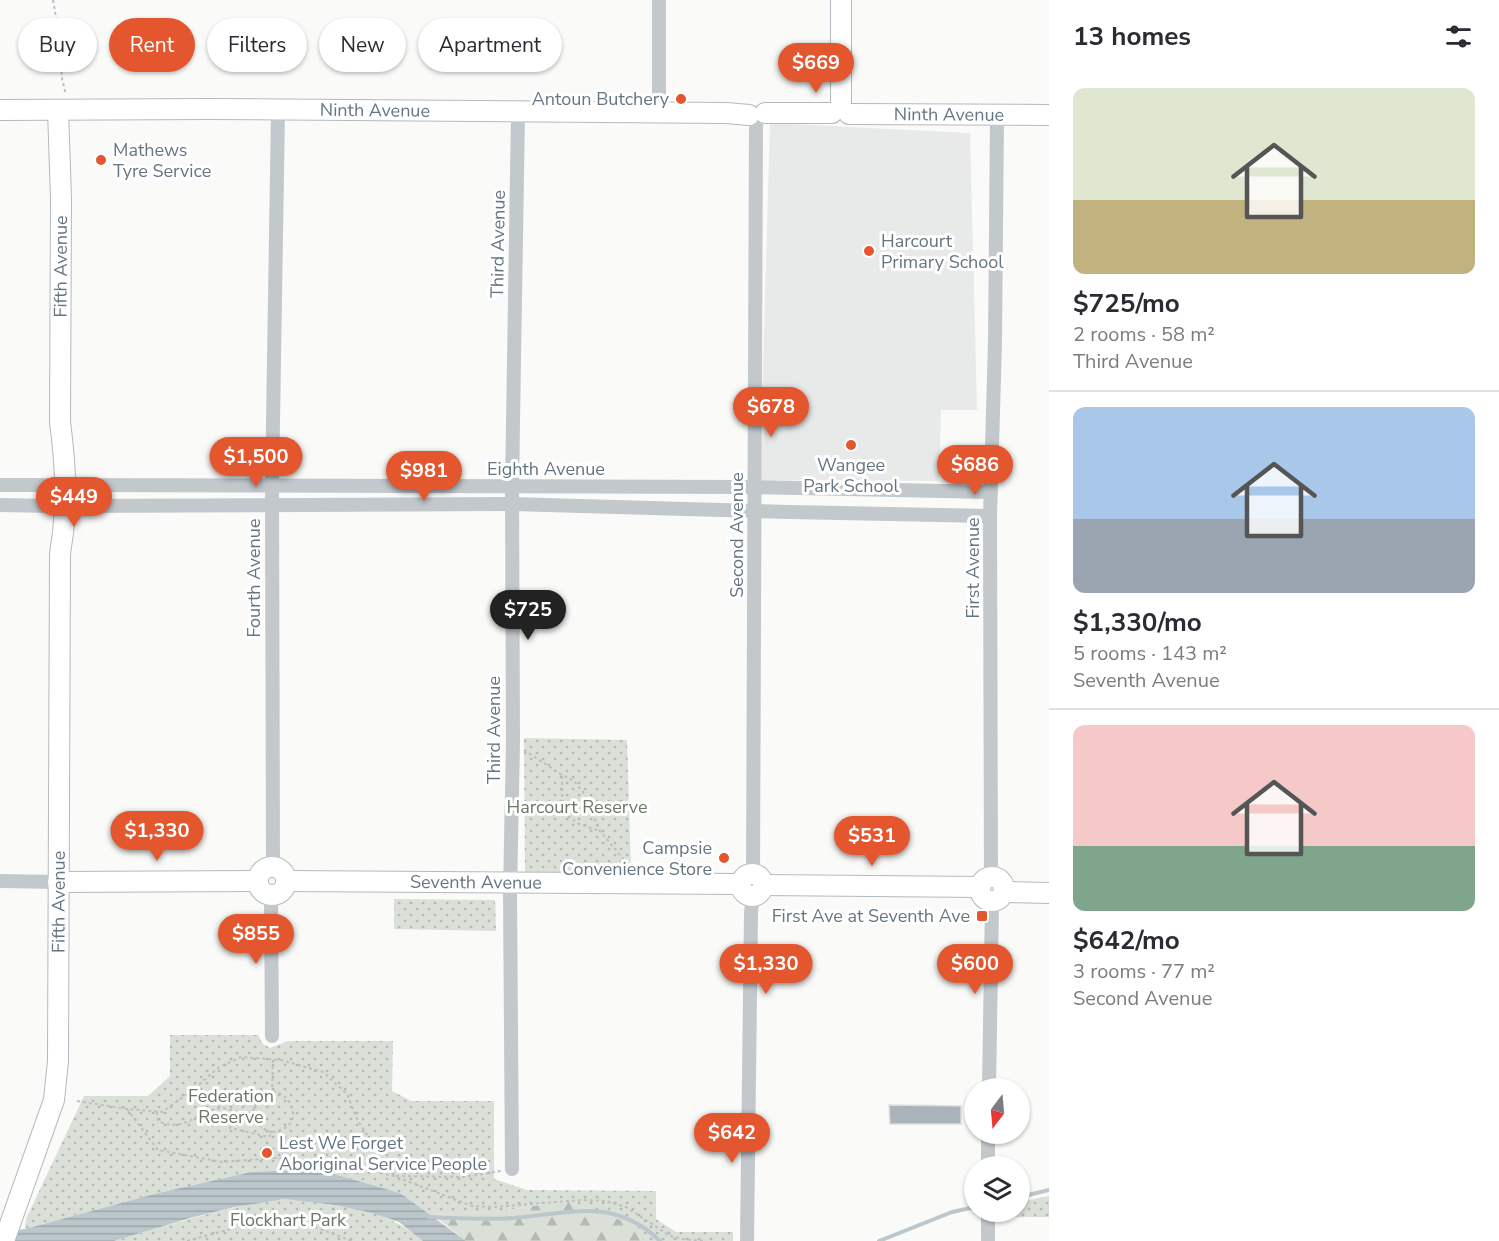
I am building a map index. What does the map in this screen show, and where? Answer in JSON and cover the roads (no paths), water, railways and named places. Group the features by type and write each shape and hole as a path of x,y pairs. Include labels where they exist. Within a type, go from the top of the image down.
{"main road":[{"path":"841,0 841,110"},
{"name":"Ninth Avenue","path":"0,110 62,103 278,110 659,113 757,117 841,110 1049,115"},
{"name":"Fifth Avenue","path":"7,1232 54,1100 57,1081 60,554 53,520 59,506 59,485 64,455 60,422 62,103"},
{"path":"264,869 279,874 283,889 271,895 263,892 257,881 264,869"},
{"name":"Seventh Avenue","path":"279,874 511,883 992,889 1049,893"},
{"path":"58,882 257,881"}],"street":[{"path":"659,0 659,113"},
{"name":"Fourth Avenue","path":"278,110 272,505 279,874"},
{"name":"Third Avenue","path":"512,1169 512,486 518,112"},
{"name":"First Avenue","path":"989,1078 992,889 990,516 995,342 997,115"},
{"name":"Second Avenue","path":"747,1241 752,903 757,117"},
{"name":"Eighth Avenue","path":"0,485 754,487 991,492"},
{"name":"Eighth Avenue","path":"0,505 512,504 990,516"},
{"path":"0,881 58,882"},
{"path":"271,895 272,1036"},
{"path":"988,1222 988,1241"}],"waterway":[{"path":"1030,1195 1049,1190"},
{"path":"879,1241 964,1209"},
{"path":"428,1217 491,1219 590,1211 625,1218 642,1227 660,1241"}],"place":[{"name":"Antoun Butchery","path":"681,99"},
{"name":"Mathews Tyre Service","path":"101,160"},
{"name":"Harcourt Primary School","path":"869,251"},
{"name":"Wangee Park School","path":"851,445"},
{"name":"Campsie Convenience Store","path":"724,858"},
{"name":"First Ave at Seventh Ave","path":"982,916"},
{"name":"Lest We Forget Aboriginal Service People","path":"267,1153"}],"park label":[{"name":"Harcourt Reserve","path":"577,807"},
{"name":"Federation Reserve","path":"231,1106"},
{"name":"Flockhart Park","path":"288,1220"}]}
